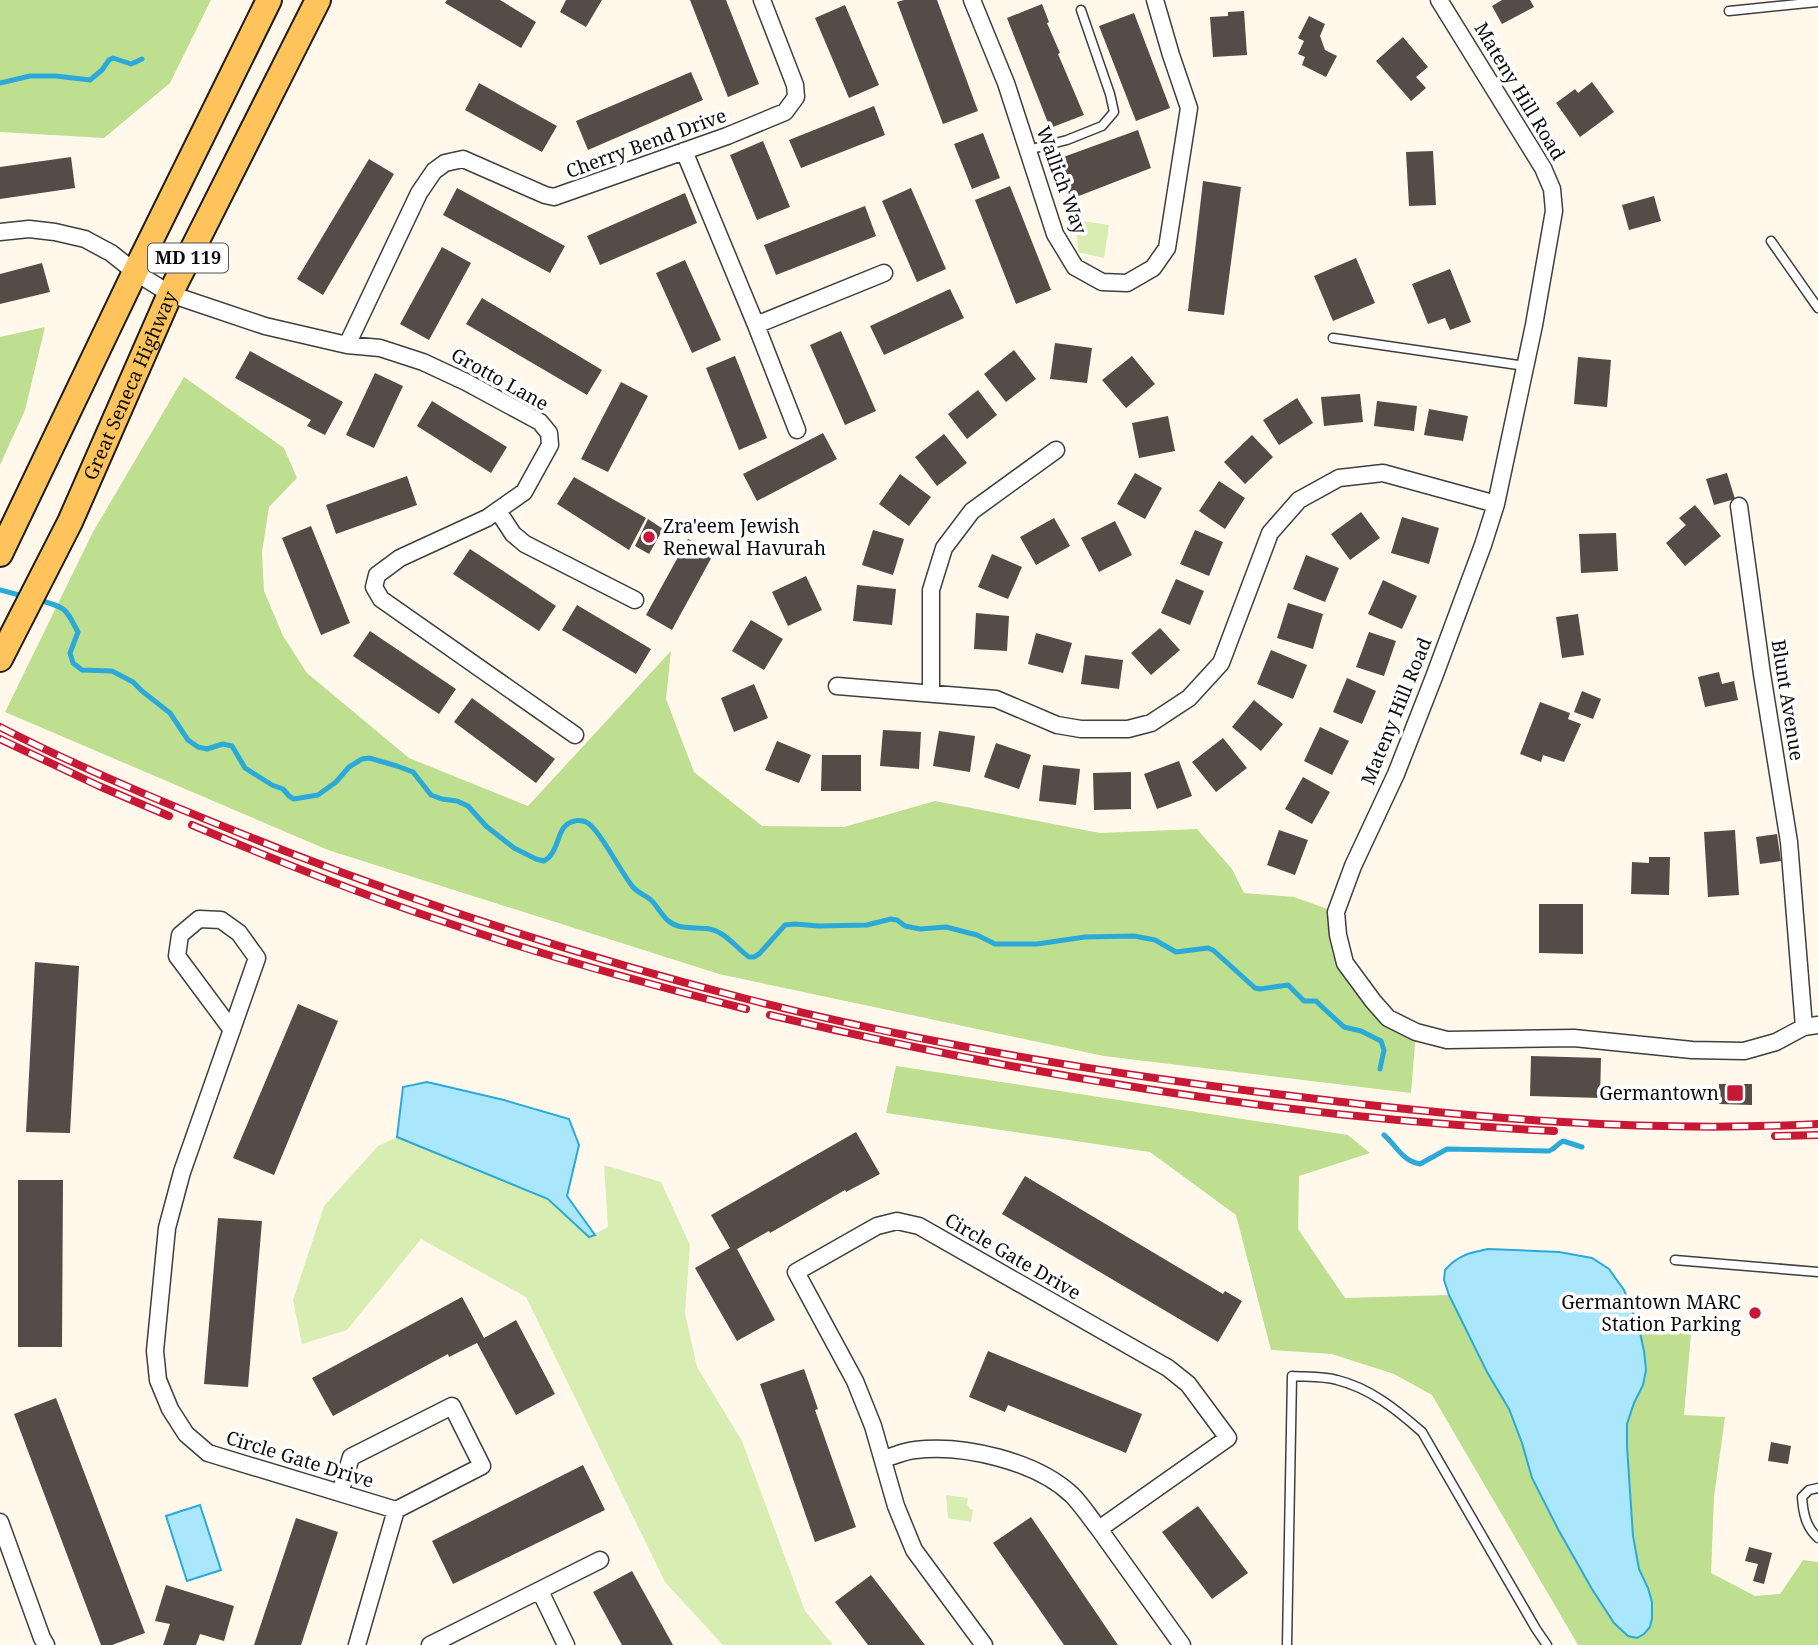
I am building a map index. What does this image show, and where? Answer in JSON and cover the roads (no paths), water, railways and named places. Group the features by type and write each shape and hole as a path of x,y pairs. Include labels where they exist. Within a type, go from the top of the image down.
{"main road":[{"name":"MD 119","path":"0,554 269,0"},
{"name":"Great Seneca Highway","path":"0,659 70,522 170,294 318,0"}],"street":[{"name":"Cherry Bend Drive","path":"347,345 419,193 434,171 445,163 463,159 554,197 684,152 785,112 796,97 795,85 762,0"},
{"name":"Wallich Way","path":"972,0 1006,83 1055,234 1075,267 1102,282 1127,283 1153,268 1167,248 1189,108 1155,0"},
{"name":"Mateny Hill Road","path":"1440,0 1543,168 1552,189 1554,211 1534,325 1496,504 1396,774 1353,866 1336,912 1345,963 1388,1018 1416,1032 1447,1040 1574,1038 1692,1050 1744,1051 1776,1042 1811,1026"},
{"path":"684,152 797,429"},
{"name":"Grotto Lane","path":"0,232 29,229 85,239 111,253 170,294 265,326 347,345 380,348 423,362 540,422 549,433 550,445 524,492 487,518 400,558 377,575 374,587 381,599 575,735"},
{"path":"756,325 884,273"},
{"path":"931,692 931,590 944,548 972,511 1056,450"},
{"path":"837,685 996,699 1057,725 1081,729 1128,729 1151,723 1189,698 1221,663 1270,533 1299,500 1339,478 1383,473 1496,504"},
{"name":"Blunt Avenue","path":"1739,506 1789,842 1811,1026"},
{"path":"498,510 513,534 525,544 635,600"},
{"name":"Circle Gate Drive","path":"232,1030 177,956 180,934 199,919 222,920 239,933 257,958 232,1030 182,1172 167,1228 155,1351 158,1380 170,1409 186,1434 208,1454 396,1510"},
{"name":"Circle Gate Drive","path":"984,1645 914,1549 896,1506 884,1459 855,1381 796,1272 877,1226 897,1221 919,1226 1168,1368 1188,1384 1228,1438 1099,1529"},
{"path":"340,1493 351,1457 452,1406 482,1466 396,1510 357,1645"},
{"path":"884,1459 913,1450 946,1448 981,1453 1014,1462 1049,1478 1072,1495 1182,1645"},
{"path":"0,1522 46,1645"},
{"path":"430,1645 600,1560"},
{"path":"540,1591 566,1645"}],"lane":[{"path":"1729,11 1818,2"},
{"path":"1028,150 1066,140 1102,126 1114,112 1081,10"},
{"path":"1771,241 1818,307"},
{"path":"1333,338 1525,366"},
{"path":"1675,1260 1818,1272"},
{"path":"1287,1645 1292,1376 1337,1379 1367,1391 1398,1410 1422,1432 1547,1645"},
{"path":"1818,1488 1809,1490 1802,1497 1804,1516 1818,1538"}],"water":[{"path":"427,1082 569,1119 579,1145 567,1196 595,1235 589,1237 548,1199 397,1137 403,1087"},
{"path":"1488,1249 1559,1252 1592,1258 1609,1269 1624,1290 1639,1328 1646,1370 1643,1385 1627,1424 1627,1446 1633,1536 1639,1569 1652,1602 1652,1618 1650,1627 1637,1638 1628,1636 1614,1623 1559,1531 1532,1478 1509,1409 1487,1372 1449,1295 1444,1280 1445,1270 1464,1255"},
{"path":"200,1505 221,1570 187,1581 166,1516"}],"waterway":[{"path":"0,83 30,76 90,80 113,58 131,64 142,59"},
{"path":"0,590 23,596"},
{"path":"39,600 64,610 74,624 78,632 70,653 73,663 82,670 112,671 133,682 170,713 188,740 207,749 223,744 232,746 245,768 283,789 294,799 318,795 336,782 349,767 369,758 413,772 431,795 468,806 486,826 514,848 536,859 544,861 549,857 564,827 569,823 585,822 597,833 633,887 651,900 669,922 683,927 715,931 728,938 749,957 759,954 785,925 867,925 891,919 920,929 946,927 977,935 995,944 1037,944 1085,937 1134,936 1155,940 1176,952 1208,948 1255,988 1288,985 1304,1001 1316,1001 1344,1027 1361,1031 1381,1041 1384,1050 1380,1069"},
{"path":"1384,1135 1404,1156 1420,1164 1447,1149 1549,1151 1563,1141 1582,1147"}],"railway":[{"path":"0,727 105,777 341,872 570,949 685,983 812,1015 1020,1057 1160,1079 1429,1111 1624,1125 1689,1127 1818,1124"},
{"path":"0,739 169,816"},
{"path":"192,825 349,888 482,934 746,1009"},
{"path":"770,1015 964,1057 1159,1091 1356,1116 1554,1131"},
{"path":"1775,1136 1818,1135"}],"place":[{"name":"Zra'eem Jewish Renewal Havurah","path":"649,537"},
{"name":"Germantown","path":"1735,1093"},
{"name":"Germantown MARC Station Parking","path":"1755,1313"}]}
